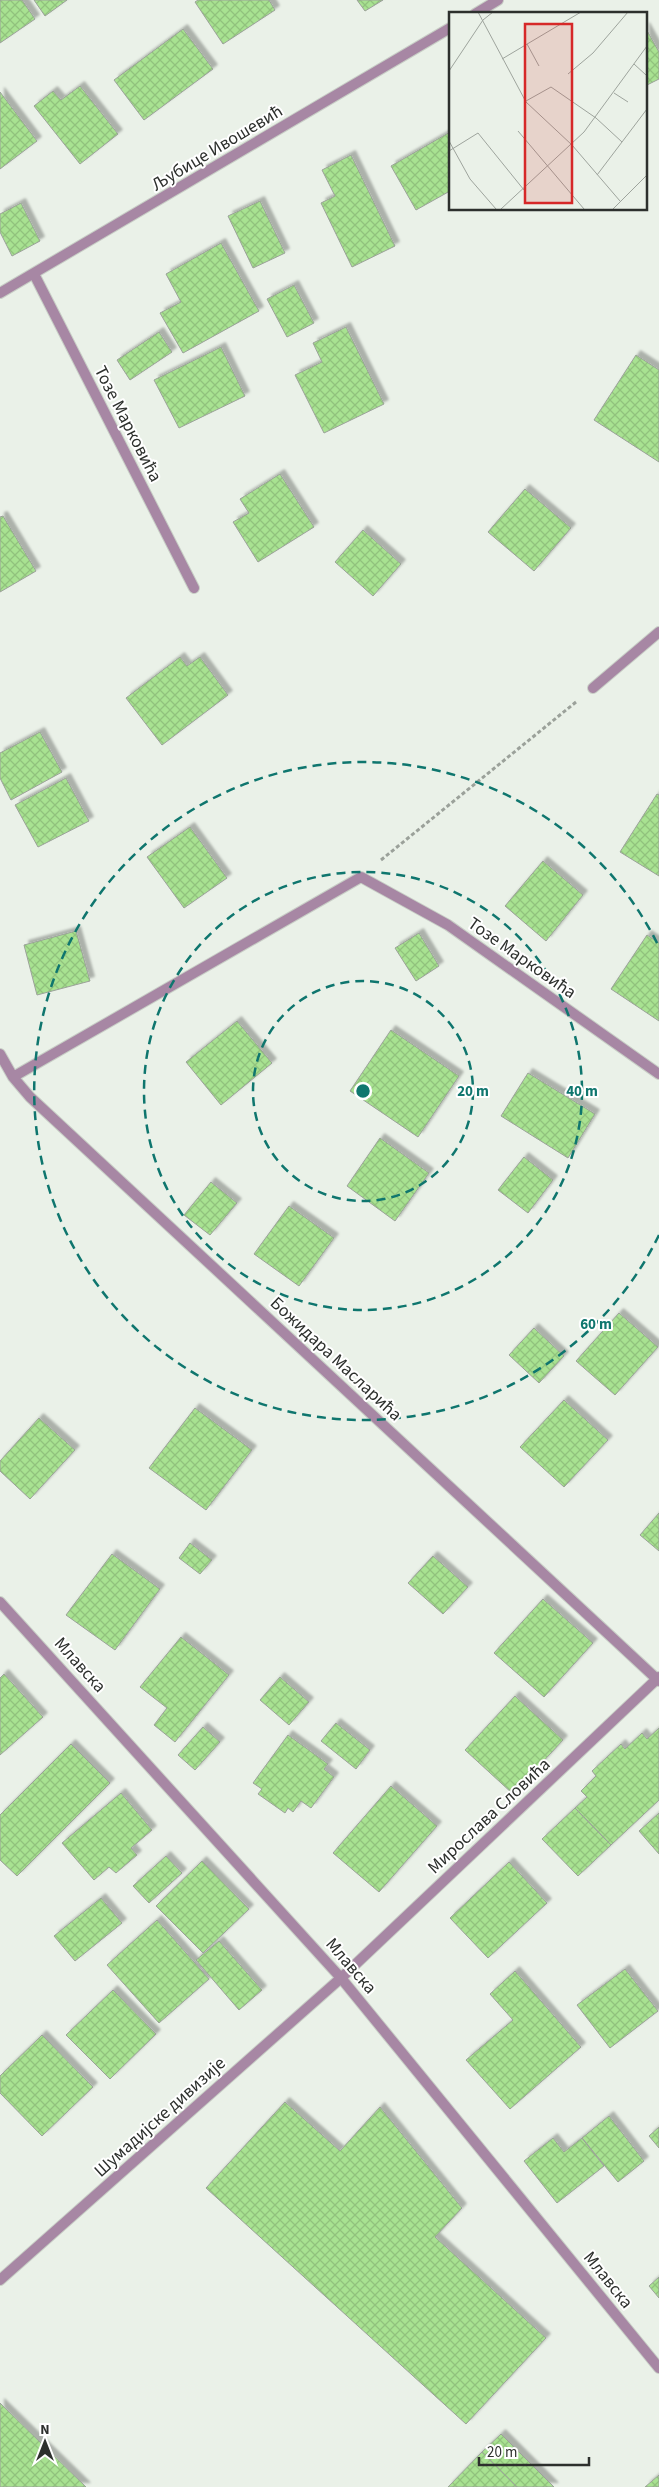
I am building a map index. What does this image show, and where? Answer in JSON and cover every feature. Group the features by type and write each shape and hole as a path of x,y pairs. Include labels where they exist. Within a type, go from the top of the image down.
{"street":[{"path":"478,12 498,0"},
{"name":"Љубице Ивошевић","path":"0,293 449,29"},
{"name":"Тозе Марковића","path":"34,274 194,588"},
{"path":"593,688 659,632"},
{"path":"13,1077 361,877"},
{"name":"Тозе Марковића","path":"361,877 448,925 659,1074"},
{"name":"Божидара Масларића","path":"0,1054 13,1077 52,1117 658,1679"},
{"name":"Млавска","path":"0,1602 341,1978 659,2368"},
{"name":"Мирослава Словића","path":"341,1978 658,1679"},
{"name":"Шумадијске дивизије","path":"0,2280 341,1978"}],"path":[{"path":"361,877 593,688"}],"building":[{"path":"0,0 22,0 35,19 0,43"},
{"path":"34,0 67,0 45,16"},
{"path":"198,0 269,0 275,10 223,44 195,2"},
{"path":"357,0 383,0 365,11"},
{"path":"183,29 213,69 144,120 114,80"},
{"path":"646,29 659,52 659,79 646,86"},
{"path":"80,86 118,134 80,164 34,106 53,91 61,100"},
{"path":"0,92 37,141 0,169"},
{"path":"449,133 449,192 416,210 391,166"},
{"path":"351,155 395,246 352,267 321,203 335,196 322,170"},
{"path":"260,201 285,253 253,268 228,216"},
{"path":"21,203 40,241 12,256 0,232 0,214"},
{"path":"221,243 259,311 183,353 160,313 181,302 166,274"},
{"path":"294,285 314,323 287,337 267,299"},
{"path":"346,327 384,404 324,433 295,375 322,362 313,343"},
{"path":"159,332 172,352 130,380 117,360"},
{"path":"221,347 245,396 179,428 154,380"},
{"path":"636,355 659,370 659,462 594,420"},
{"path":"280,474 314,527 258,562 233,522 249,513 240,499"},
{"path":"525,489 571,528 534,571 488,532"},
{"path":"3,516 36,571 0,592 0,517"},
{"path":"363,530 401,564 373,596 335,562"},
{"path":"180,657 187,666 200,657 228,695 162,745 126,698"},
{"path":"40,732 62,772 11,800 0,778 0,753"},
{"path":"66,778 89,821 38,847 15,805"},
{"path":"657,794 659,795 659,876 620,852"},
{"path":"190,827 227,878 184,908 147,857"},
{"path":"543,861 583,895 546,941 505,906"},
{"path":"76,931 90,981 37,995 24,945"},
{"path":"419,933 439,966 416,981 395,948"},
{"path":"647,935 659,943 659,1021 611,989"},
{"path":"237,1021 272,1063 221,1105 186,1062"},
{"path":"391,1030 459,1076 418,1137 350,1091"},
{"path":"528,1073 595,1114 568,1158 501,1116"},
{"path":"380,1138 429,1173 395,1221 347,1186"},
{"path":"524,1157 553,1180 528,1213 498,1190"},
{"path":"211,1182 237,1203 210,1235 184,1215"},
{"path":"289,1206 334,1238 299,1286 254,1254"},
{"path":"619,1313 658,1347 615,1395 576,1361"},
{"path":"534,1328 564,1356 539,1383 509,1355"},
{"path":"564,1400 608,1440 564,1487 520,1447"},
{"path":"195,1408 252,1450 206,1510 149,1468"},
{"path":"39,1418 75,1450 30,1499 0,1471 0,1461"},
{"path":"659,1513 659,1551 640,1535"},
{"path":"190,1543 212,1560 200,1574 179,1558"},
{"path":"112,1554 160,1589 115,1650 66,1615"},
{"path":"433,1556 468,1587 443,1614 408,1583"},
{"path":"543,1599 593,1643 544,1697 494,1653"},
{"path":"181,1637 229,1675 175,1742 154,1725 167,1708 140,1687"},
{"path":"4,1674 43,1717 0,1755 0,1678"},
{"path":"280,1677 309,1702 289,1725 260,1700"},
{"path":"515,1696 563,1740 513,1794 465,1750"},
{"path":"336,1723 370,1750 356,1769 321,1741"},
{"path":"203,1727 220,1742 195,1770 178,1755"},
{"path":"659,1728 659,1800 611,1845 575,1808 587,1797 581,1791 596,1776 592,1771 621,1744 625,1749 642,1733 647,1739"},
{"path":"288,1735 328,1764 324,1769 334,1777 311,1808 301,1801 293,1812 288,1808 285,1813 258,1794 262,1789 253,1783"},
{"path":"71,1744 110,1783 17,1876 0,1860 0,1815"},
{"path":"391,1786 437,1826 379,1892 333,1853"},
{"path":"121,1793 152,1830 131,1848 137,1855 116,1873 109,1867 94,1880 62,1843"},
{"path":"575,1808 611,1845 578,1876 542,1839"},
{"path":"659,1813 659,1854 639,1831"},
{"path":"166,1856 182,1873 149,1903 133,1886"},
{"path":"202,1861 249,1909 203,1953 156,1906"},
{"path":"509,1862 547,1903 488,1958 450,1918"},
{"path":"101,1898 122,1923 75,1961 54,1936"},
{"path":"157,1920 209,1979 159,2023 107,1965"},
{"path":"219,1941 262,1990 239,2010 196,1960"},
{"path":"625,1969 658,2011 610,2048 577,2005"},
{"path":"515,1971 581,2047 510,2109 466,2060 513,2020 490,1994"},
{"path":"113,1990 156,2034 110,2079 66,2035"},
{"path":"42,2035 93,2087 42,2136 0,2093 0,2076"},
{"path":"285,2102 340,2151 380,2107 462,2208 435,2237 546,2338 466,2424 206,2188"},
{"path":"609,2116 644,2161 618,2182 582,2138"},
{"path":"659,2127 659,2148 649,2136"},
{"path":"553,2138 564,2152 582,2138 604,2166 557,2203 524,2161"},
{"path":"659,2277 659,2298 649,2286"},
{"path":"0,2403 86,2487 0,2487"},
{"path":"501,2434 554,2487 517,2487 482,2452"},
{"path":"482,2452 517,2487 448,2487"},
{"path":"659,2475 659,2487 645,2487"}]}
